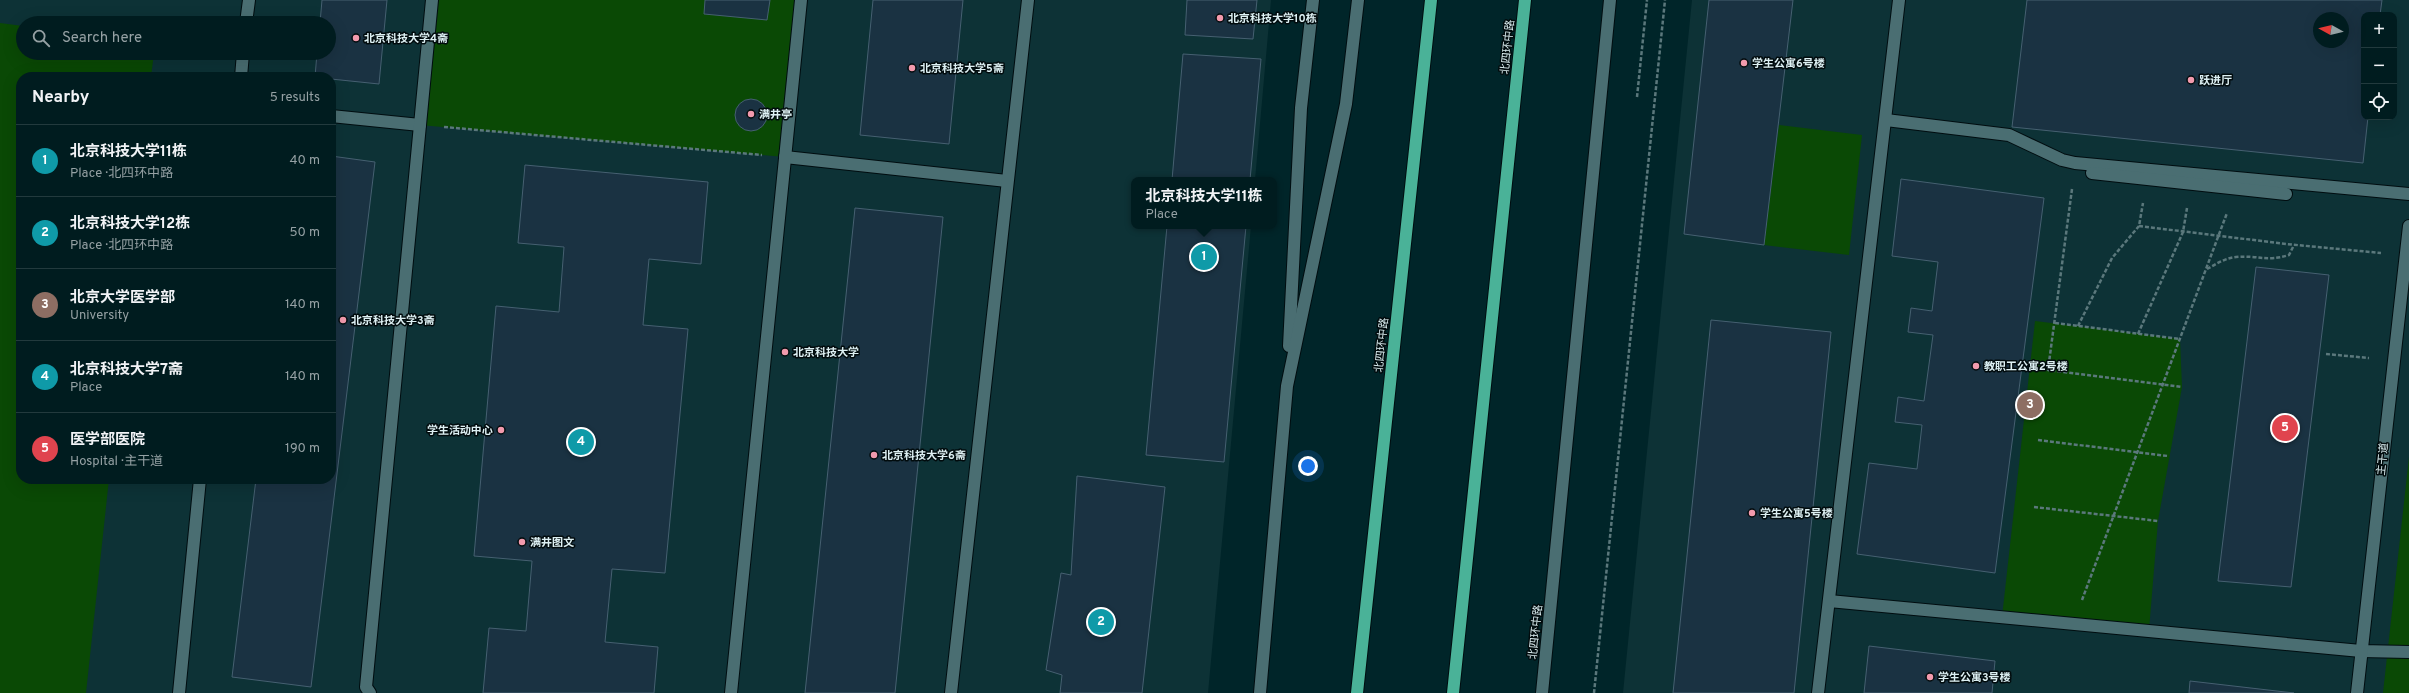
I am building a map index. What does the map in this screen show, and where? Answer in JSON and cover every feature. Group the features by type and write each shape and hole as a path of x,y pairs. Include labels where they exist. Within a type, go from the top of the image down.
{"highway":[{"name":"北四环中路","path":"1357,693 1431,0"},
{"name":"北四环中路","path":"1453,693 1525,0"}],"street":[{"path":"247,16 249,0"},
{"path":"370,693 366,687 432,0"},
{"path":"731,693 801,0"},
{"path":"951,693 1028,0"},
{"path":"1260,693 1287,386 1301,108 1313,0"},
{"path":"1287,386 1346,104 1358,0"},
{"name":"北四环中路","path":"1542,693 1610,0"},
{"path":"1818,693 1899,0"},
{"path":"241,72 242,60"},
{"path":"336,117 420,125"},
{"path":"1886,120 2009,135 2062,160 2075,163 2409,194"},
{"path":"785,157 1008,181"},
{"path":"2092,173 2286,194"},
{"name":"主干道","path":"2357,693 2409,226"},
{"path":"179,693 200,484"},
{"path":"1829,601 2361,651 2409,652"}],"path":[{"path":"1637,97 1647,0"},
{"path":"1594,693 1665,0"},
{"path":"420,125 785,157"},
{"path":"2075,163 2048,370 2163,386 2182,387"},
{"path":"2078,326 2112,258 2139,226 2147,179"},
{"path":"2138,334 2183,232 2191,184"},
{"path":"2073,623 2236,189"},
{"path":"2139,226 2294,245 2405,255"},
{"path":"2206,269 2222,260 2236,257 2273,260 2289,255 2294,245"},
{"path":"2055,323 2180,339"},
{"path":"2326,354 2393,361"},
{"path":"2038,440 2168,456"},
{"path":"2034,507 2158,521"}],"shaded area":[{"name":"北京科技大学","path":"0,0 1271,0 1255,177 1131,177 1131,229 1251,229 1208,693 0,693"},
{"path":"1692,0 2409,0 2409,693 1623,693"}],"green space":[{"path":"432,0 801,0 785,157 420,125"},
{"path":"0,23 16,25 16,60 153,60 152,72 16,72 16,484 108,484 86,693 0,693"},
{"path":"1779,125 1862,135 1849,255 1764,245"},
{"path":"2035,321 2180,339 2182,387 2158,521 2149,630 2002,617"},
{"path":"2409,457 2409,693 2383,693"}],"building":[{"name":"北京科技大学4斋","path":"322,0 387,0 379,84 336,80 336,72 315,72 316,60 336,60 336,16 321,16"},
{"path":"705,0 770,0 767,20 704,14"},
{"name":"北京科技大学5斋","path":"873,0 963,0 949,144 860,135"},
{"name":"北京科技大学10栋","path":"1187,0 1257,0 1253,39 1185,35"},
{"name":"学生公寓6号楼","path":"1709,0 1793,0 1764,245 1684,234"},
{"name":"跃进厅","path":"2027,0 2382,0 2380,12 2361,12 2361,120 2368,120 2363,163 2012,127"},
{"path":"1183,54 1261,59 1250,177 1172,177"},
{"name":"满井亭","path":"754,99 760,101 765,106 767,115 765,124 760,129 748,131 742,129 737,124 735,112 737,106 742,101"},
{"name":"北京科技大学3斋","path":"336,157 375,162 336,482"},
{"path":"525,165 708,182 701,264 649,259 643,325 688,329 665,573 612,569 605,642 658,647 654,693 483,693 489,628 526,631 532,561 474,556 496,306 559,312 564,247 518,243"},
{"name":"教职工公寓2号楼","path":"1901,179 2044,198 1995,573 1857,554 1869,463 1917,469 1922,425 1895,422 1898,397 1924,401 1933,335 1908,332 1911,308 1932,311 1938,262 1892,256"},
{"name":"北京科技大学6斋","path":"855,208 943,217 895,693 805,693"},
{"path":"1167,229 1246,229 1224,462 1146,455"},
{"path":"2256,267 2329,275 2291,587 2218,581"},
{"name":"学生公寓5号楼","path":"1711,320 1831,332 1794,693 1673,693"},
{"path":"1077,476 1165,487 1142,693 1060,693 1062,675 1046,670 1061,573 1071,575"},
{"name":"北京科技大学3斋","path":"255,484 336,484 311,687 232,677"},
{"name":"学生公寓3号楼","path":"1869,646 1995,661 1992,693 1864,693"},
{"path":"2190,681 2294,693 2189,693"}],"place":[{"name":"北京科技大学10栋","path":"1220,18"},
{"name":"北京科技大学4斋","path":"356,38"},
{"name":"学生公寓6号楼","path":"1744,63"},
{"name":"北京科技大学5斋","path":"912,68"},
{"name":"跃进厅","path":"2191,80"},
{"name":"满井亭","path":"751,114"},
{"name":"北京科技大学11栋","path":"1204,257"},
{"name":"北京科技大学3斋","path":"343,320"},
{"name":"北京科技大学","path":"785,352"},
{"name":"教职工公寓2号楼","path":"1976,366"},
{"name":"北京大学医学部","path":"2030,405"},
{"name":"医学部医院","path":"2285,428"},
{"name":"学生活动中心","path":"501,430"},
{"name":"北京科技大学7斋","path":"581,442"},
{"name":"北京科技大学6斋","path":"874,455"},
{"name":"学生公寓5号楼","path":"1752,513"},
{"name":"满井图文","path":"522,542"},
{"name":"北京科技大学12栋","path":"1101,622"},
{"name":"学生公寓3号楼","path":"1930,677"}]}
